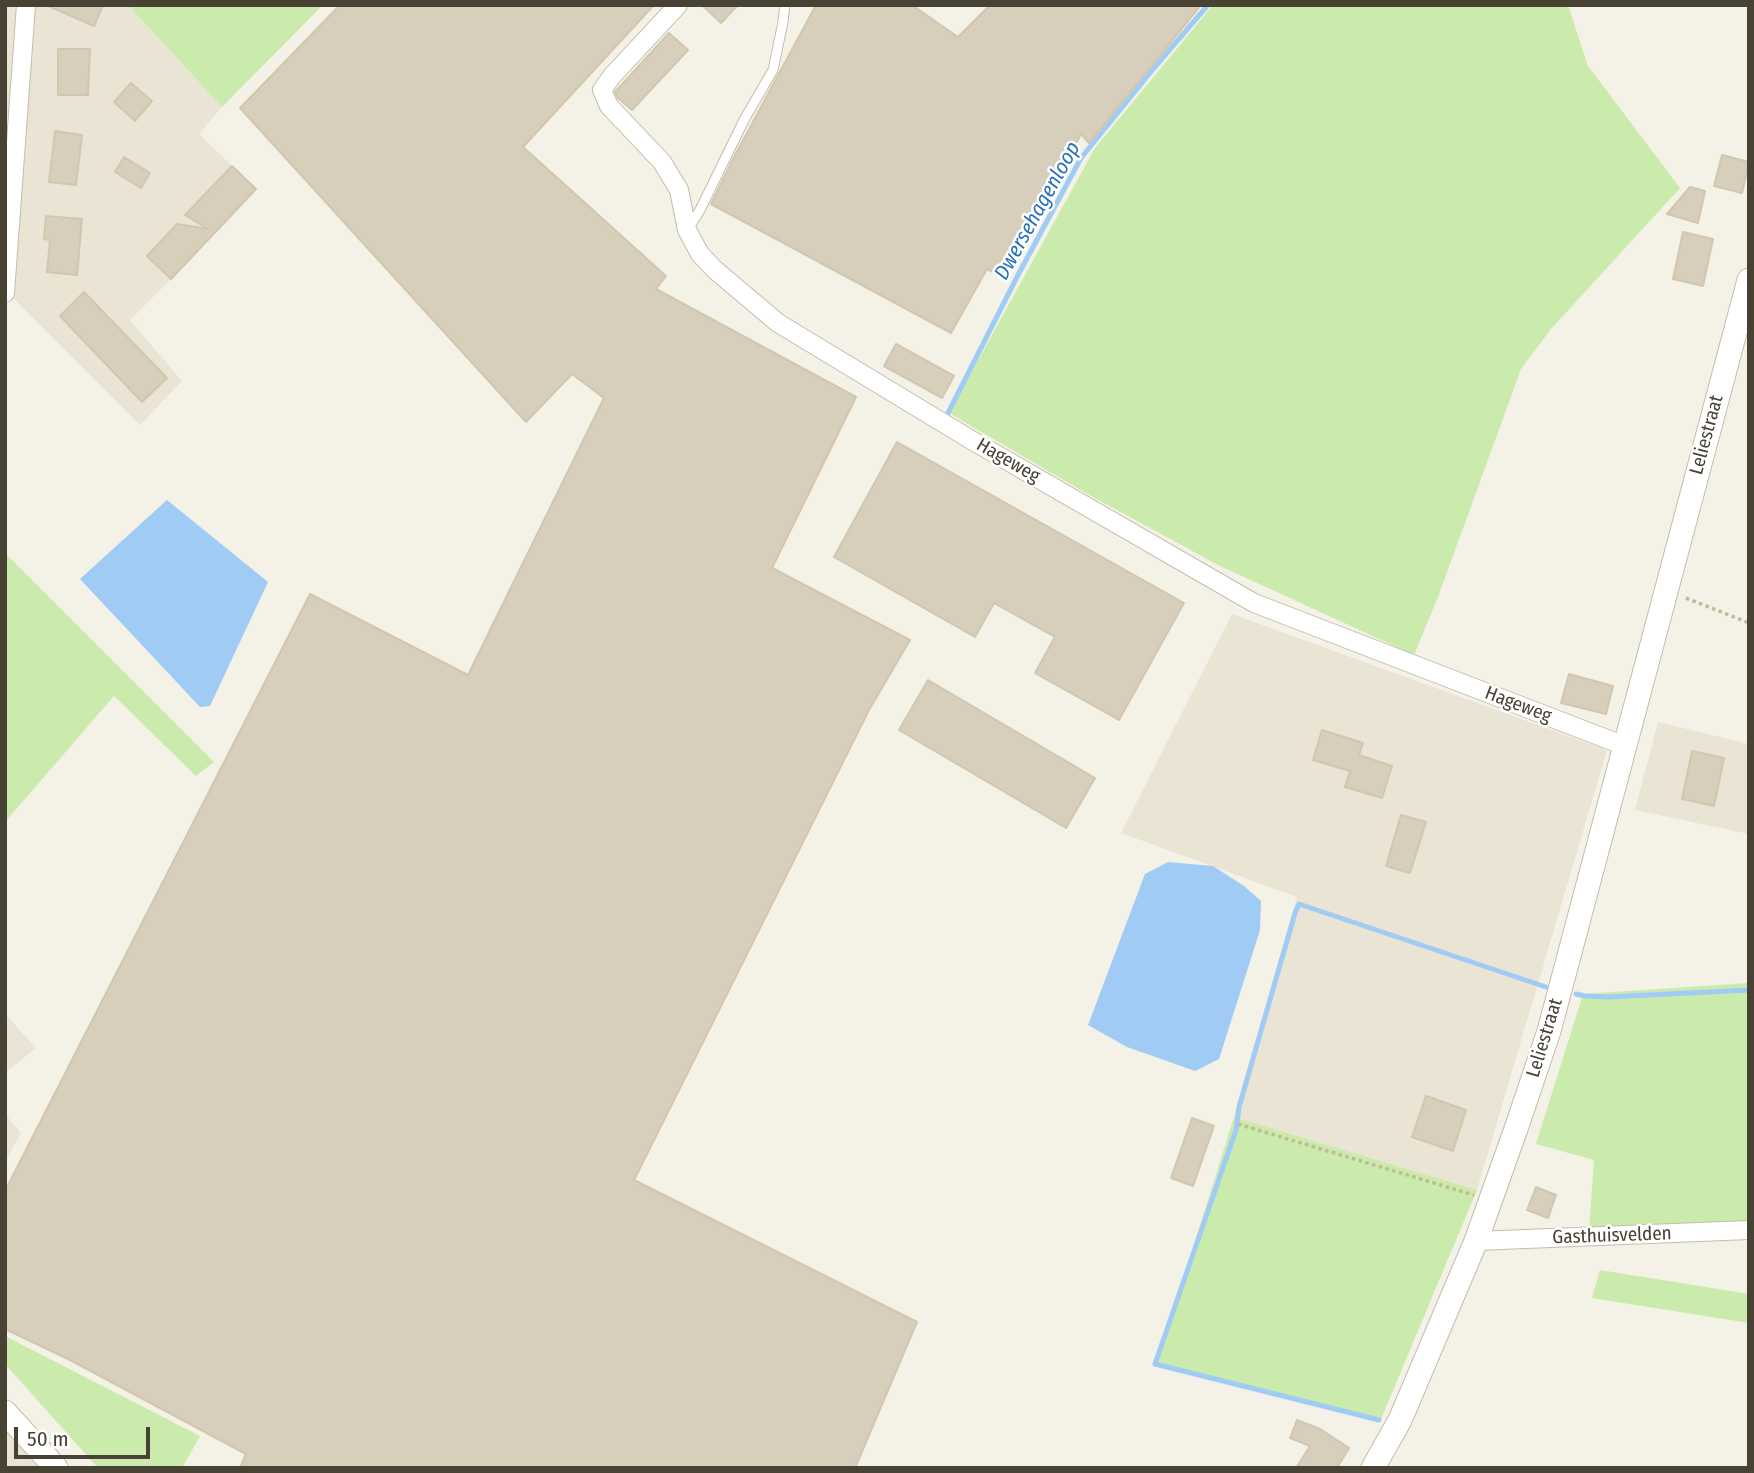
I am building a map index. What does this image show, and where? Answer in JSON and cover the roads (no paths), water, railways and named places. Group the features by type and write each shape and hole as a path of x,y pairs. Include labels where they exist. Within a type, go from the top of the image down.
{"street":[{"path":"5,293 26,5"},
{"name":"Hageweg","path":"678,5 602,90 609,106 662,162 678,190 688,230 701,254 714,269 778,323 973,441 1254,603 1625,746"},
{"name":"Leliestraat","path":"1373,1468 1400,1420 1476,1241 1549,1031 1749,280"},
{"name":"Gasthuisvelden","path":"1476,1241 1749,1230"},
{"path":"5,1412 56,1468"}],"lane":[{"path":"688,230 744,120 773,70 785,5"}],"water":[{"path":"167,500 268,582 210,706 200,707 80,579"},
{"path":"1168,862 1213,866 1244,886 1261,901 1260,930 1219,1059 1195,1071 1127,1047 1088,1025 1145,874"}],"waterway":[{"name":"Dwersehagenloop","path":"947,415 1081,158 1208,5"},
{"path":"1379,1420 1155,1364 1236,1130 1239,1107 1295,913 1299,904 1546,987"},
{"path":"1576,994 1608,997 1749,990"}]}
